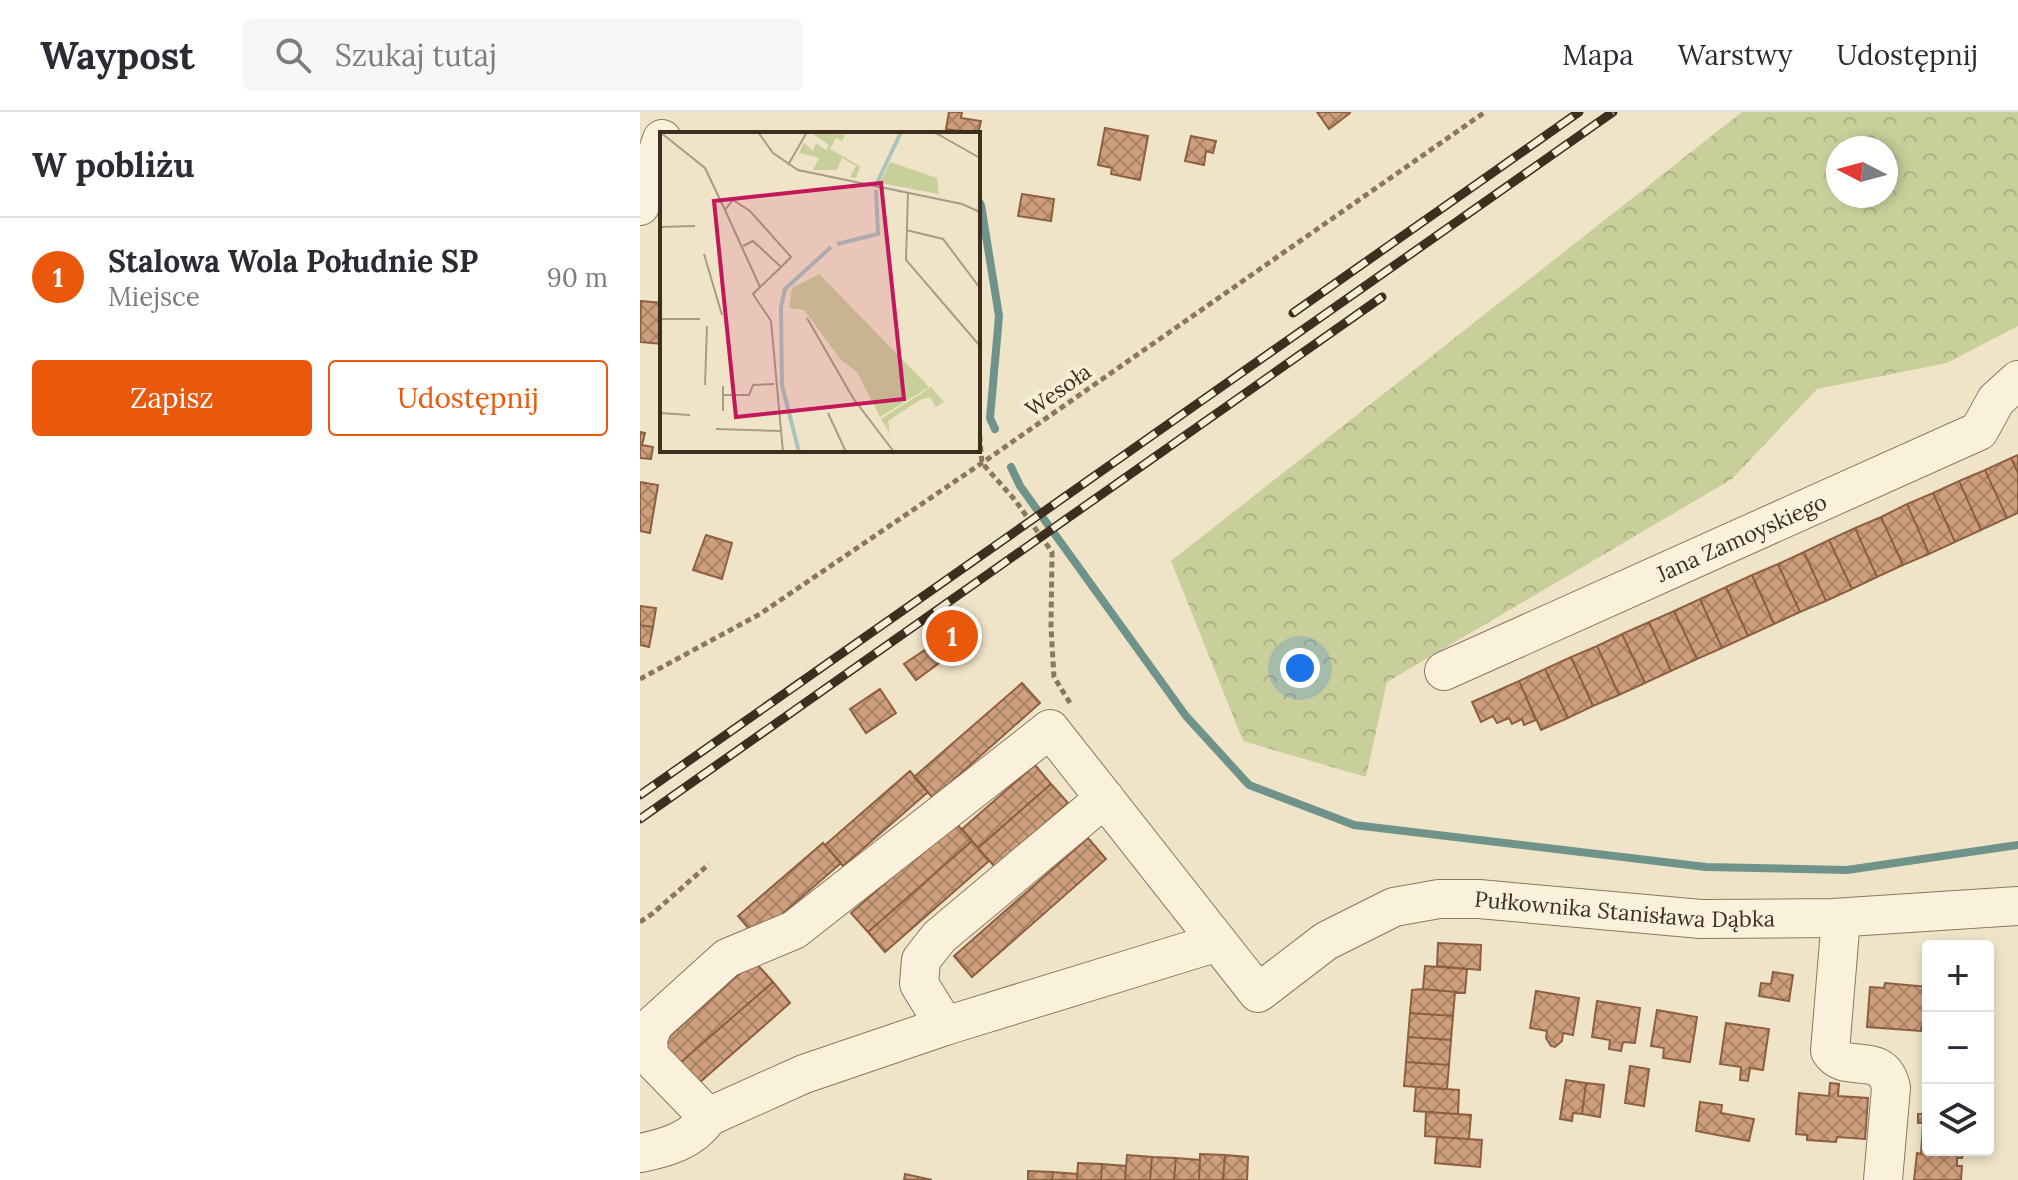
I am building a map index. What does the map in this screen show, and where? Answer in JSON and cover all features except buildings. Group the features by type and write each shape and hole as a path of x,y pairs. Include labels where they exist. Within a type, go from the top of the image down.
{"street":[{"path":"664,132 671,112"},
{"path":"640,206 660,145"},
{"name":"Jana Zamoyskiego","path":"1444,671 1979,431 1996,400 2018,380"},
{"path":"640,1153 665,1148 699,1129 708,1117 804,1074 945,1026 1218,942 1105,798 1063,722 794,930 727,958 654,1024 648,1038 649,1056 708,1117"},
{"path":"945,1026 919,984 921,960 939,937 1105,798"},
{"name":"Pułkownika Stanisława Dąbka","path":"1218,942 1258,993 1326,941 1394,907 1439,899 1479,899 1701,919 1841,918 2018,906"},
{"path":"1841,918 1830,1051 1839,1061 1876,1067 1889,1078 1891,1088 1883,1180"}],"path":[{"name":"Wesoła","path":"640,679 760,614 1485,112"},
{"path":"980,440 982,463 1015,500 1052,552 1054,677 1063,722"},
{"path":"640,922 709,864"}],"green space":[{"path":"1742,112 2018,112 2018,326 1947,363 1817,389 1732,479 1387,682 1366,777 1243,741 1171,561"}],"waterway":[{"path":"980,203 999,316 990,418 995,429"},
{"path":"1011,467 1020,486 1186,716 1249,785 1354,825 1706,867 1847,870 2018,845"}],"railway":[{"path":"1293,313 1579,112"},
{"path":"640,795 1613,112"},
{"path":"640,819 1382,297"}],"place":[{"name":"Stalowa Wola Południe SP","path":"952,636"}]}
